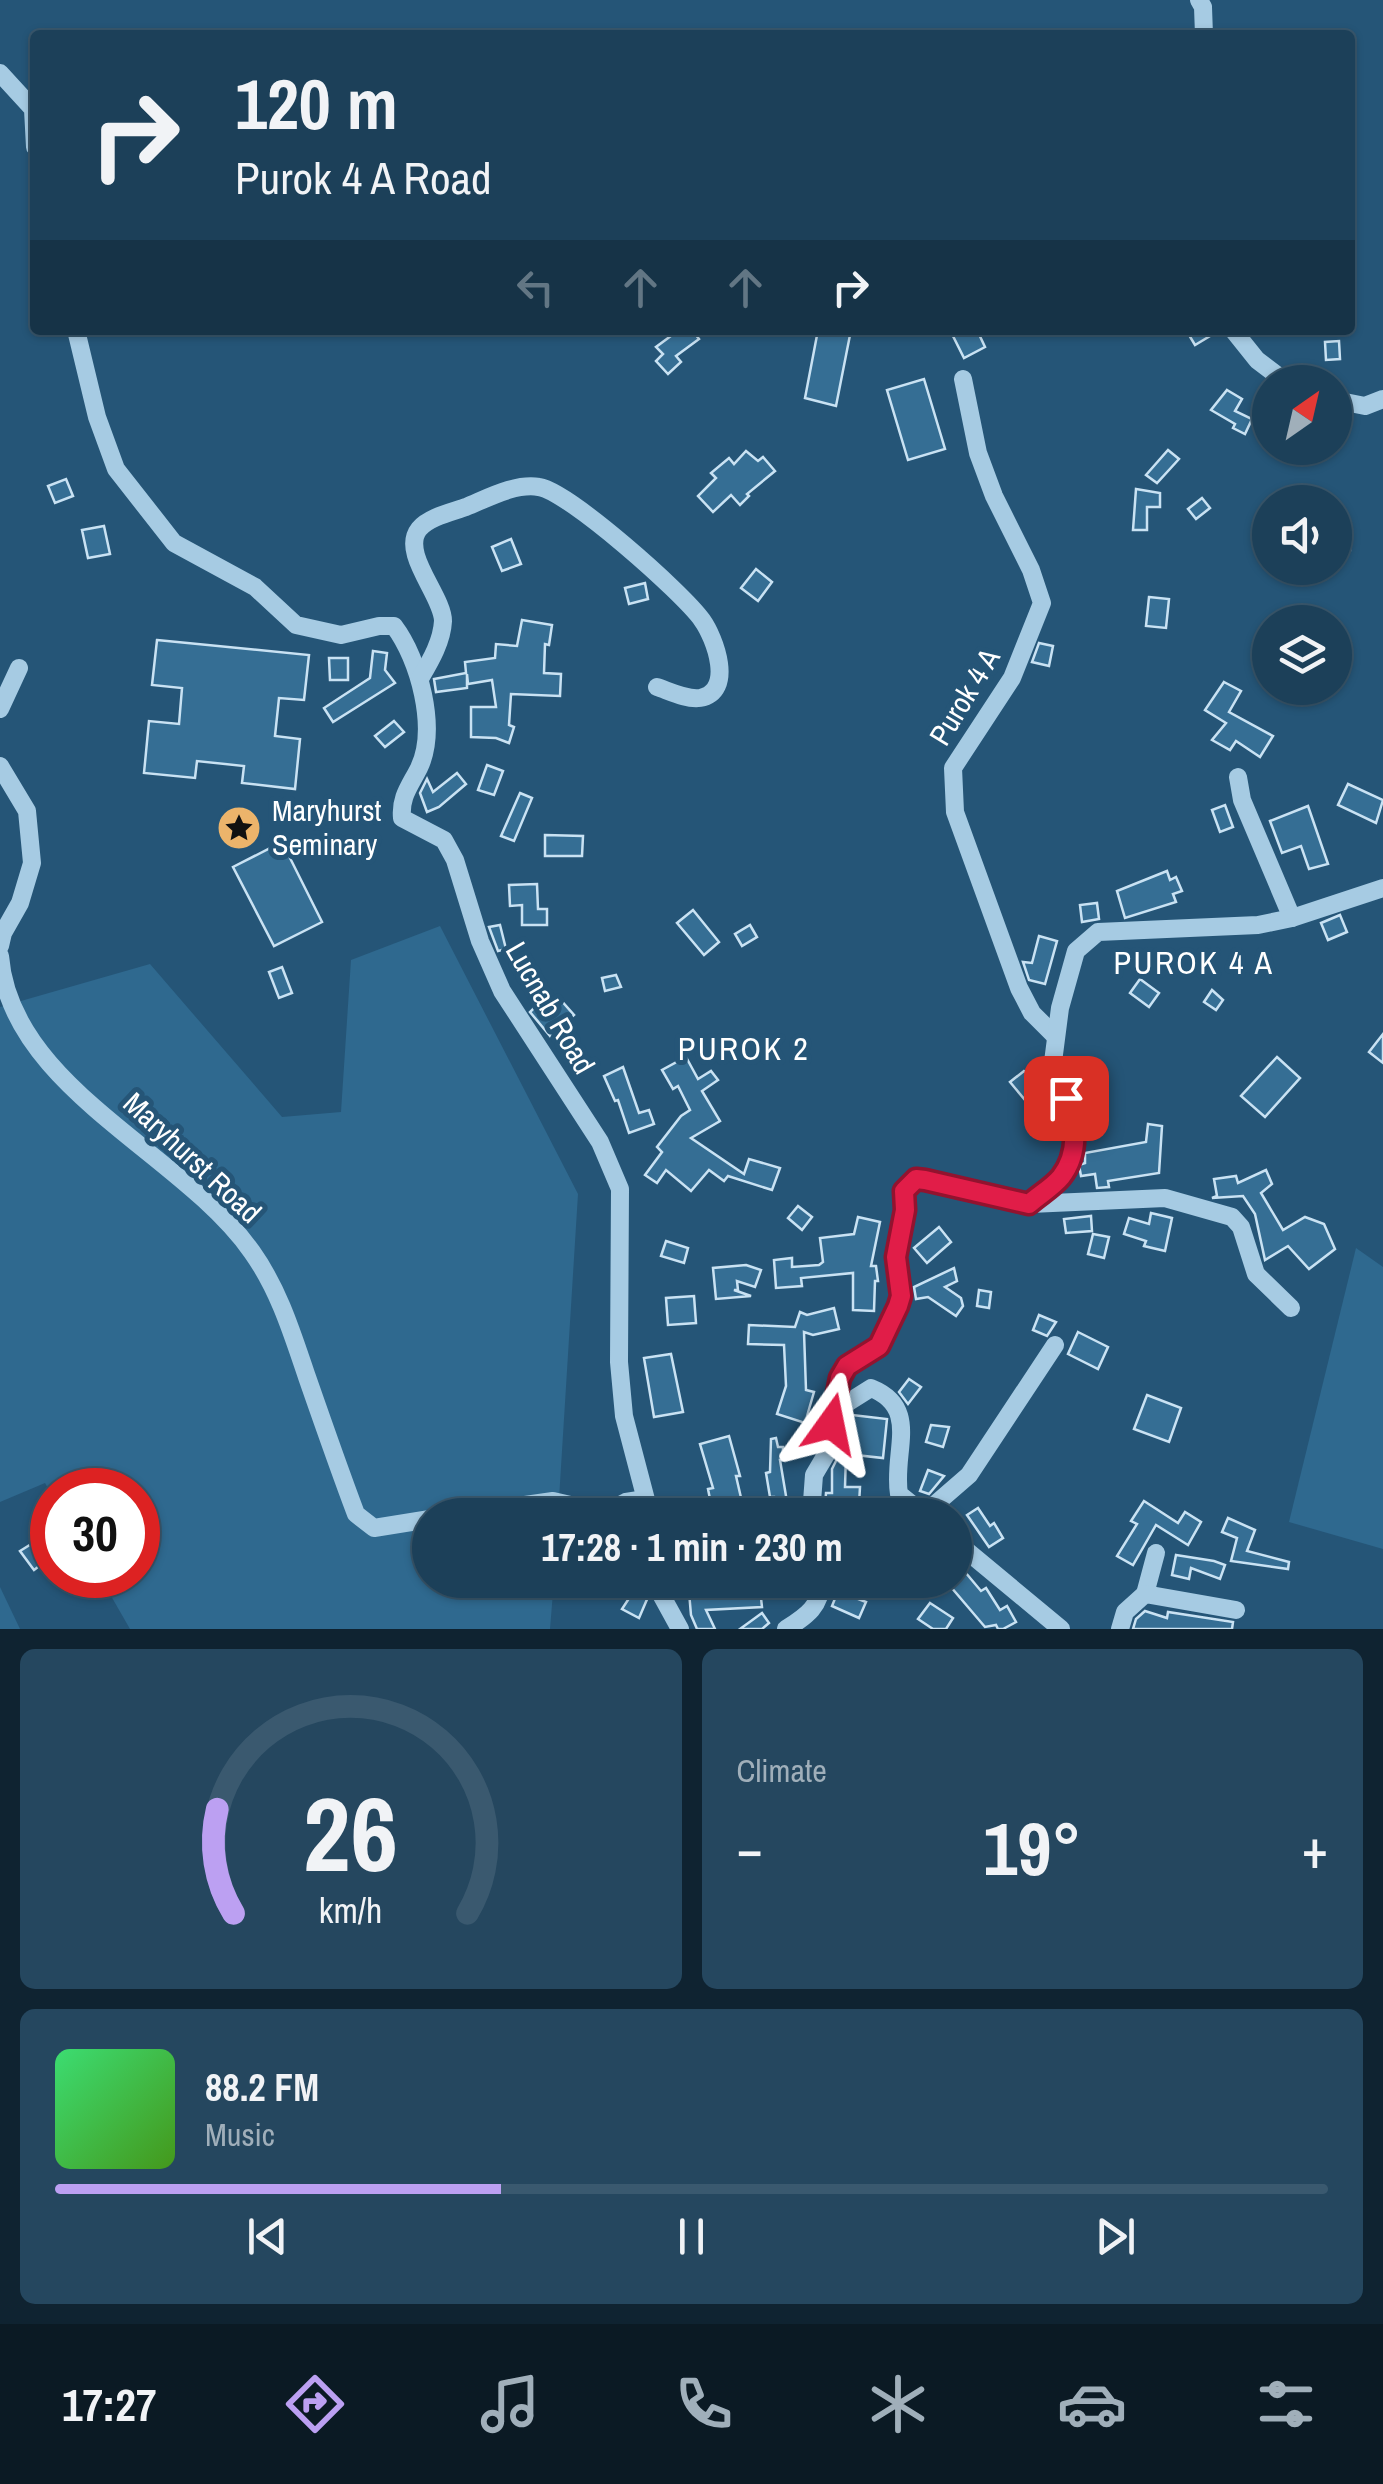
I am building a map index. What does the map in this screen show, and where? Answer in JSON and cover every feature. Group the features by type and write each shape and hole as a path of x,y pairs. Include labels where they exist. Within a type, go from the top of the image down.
{"street":[{"path":"1199,0 1204,30"},
{"path":"0,72 30,106"},
{"name":"Lucnab Road","path":"77,335 116,469 174,543 255,587 296,625 342,634 394,626 405,641 421,677 425,743 421,765 400,804 402,818 444,840 455,860 480,941 502,990 600,1142 620,1189 619,1362 624,1416 646,1498"},
{"path":"1238,335 1264,365"},
{"name":"Purok 4 A","path":"964,379 978,453 1042,604 1012,678 953,768 955,812 1019,988 1032,1013 1055,1036"},
{"path":"1352,403 1365,406 1383,399"},
{"path":"421,677 438,646 443,621 420,569 414,539 417,530 426,522 521,486 542,487 566,498 687,601 705,624 720,666 718,683 712,692 704,698 694,698 656,687"},
{"path":"0,709 19,668"},
{"path":"0,766 27,811 32,863 28,882 0,946"},
{"path":"1238,777 1242,800 1292,918"},
{"path":"1029,1204 1062,1176 1074,1142 1074,1115 1057,1079 1054,1062 1055,1036 1076,951 1098,932 1229,928 1292,918 1383,888"},
{"name":"Maryhurst Road","path":"0,956 15,1015 43,1057 220,1214 250,1249 277,1292 356,1514 374,1528 412,1522"},
{"path":"812,1498 814,1476 827,1453 840,1378 847,1366 879,1346 898,1306 901,1296 896,1257 905,1210 904,1191 916,1179 1029,1204 1166,1198 1232,1216 1242,1227 1256,1274 1291,1308"},
{"path":"945,1498 969,1475 1055,1345"},
{"path":"831,1424 844,1406 871,1388 890,1397 902,1416 896,1477 905,1498"},
{"path":"1120,1629 1125,1612 1145,1594 1156,1553"},
{"path":"972,1555 1062,1629"},
{"path":"1145,1594 1236,1610"},
{"path":"663,1598 680,1629"},
{"path":"786,1629 814,1609 820,1598"}],"shaded area":[{"path":"440,926 578,1194 559,1498 412,1498 412,1598 553,1598 550,1629 130,1629 112,1598 160,1598 160,1468 30,1468 30,1489 0,1502 0,1007 150,964 282,1117 341,1112 351,960"},
{"path":"1356,1248 1383,1267 1383,1549 1289,1522"},
{"path":"0,1587 20,1629 0,1629"}],"building":[{"path":"672,335 696,335 699,339 676,356 681,362 668,374 656,361 663,354 656,347"},
{"path":"817,335 850,335 836,406 805,398"},
{"path":"952,335 979,335 985,347 964,358"},
{"path":"1189,335 1212,335 1195,345"},
{"path":"1339,341 1340,359 1326,360 1325,342"},
{"path":"924,379 945,449 908,460 887,390"},
{"path":"1227,390 1242,399 1235,411 1252,419 1245,434 1211,410"},
{"path":"1168,450 1179,459 1157,483 1146,475"},
{"path":"746,451 758,461 763,457 775,471 747,494 740,505 731,495 713,512 698,496 716,478 711,473 729,458 734,464"},
{"path":"66,479 73,496 55,503 48,486"},
{"path":"1136,489 1160,493 1160,507 1147,507 1147,530 1133,530"},
{"path":"1202,498 1210,508 1196,519 1188,509"},
{"path":"104,526 110,554 88,558 82,530"},
{"path":"511,539 521,564 502,571 492,547"},
{"path":"756,569 772,582 758,601 741,588"},
{"path":"645,583 648,599 629,604 625,588"},
{"path":"1149,597 1169,599 1166,628 1146,626"},
{"path":"522,620 552,625 549,645 545,644 544,673 561,674 560,696 511,694 509,725 514,727 509,743 471,737 471,707 496,707 492,680 468,684 467,674 467,688 436,692 434,679 466,673 465,662 495,658 496,644 517,646"},
{"path":"157,640 309,655 304,700 279,698 275,736 300,739 295,789 242,783 244,766 197,761 195,778 144,773 149,721 179,724 182,688 152,685"},
{"path":"1039,643 1053,646 1049,666 1032,662"},
{"path":"373,651 387,653 385,670 395,683 333,722 324,708 370,678"},
{"path":"329,658 348,658 348,680 330,680"},
{"path":"1224,682 1241,691 1229,712 1273,736 1260,757 1236,741 1230,750 1212,740 1226,723 1205,710"},
{"path":"394,721 404,732 385,747 375,736"},
{"path":"487,765 503,771 494,795 478,790"},
{"path":"457,773 466,784 427,812 420,793 427,779 433,792"},
{"path":"1348,784 1383,800 1376,823 1338,805"},
{"path":"520,793 532,798 514,841 501,836"},
{"path":"1225,805 1233,827 1220,832 1212,810"},
{"path":"1308,806 1328,864 1309,869 1301,846 1282,853 1270,821"},
{"path":"545,835 583,836 582,856 545,856"},
{"path":"282,842 322,922 274,946 233,867"},
{"path":"1167,871 1170,880 1176,877 1182,891 1173,894 1176,902 1125,918 1117,891"},
{"path":"537,884 538,909 547,909 547,925 522,925 522,905 510,906 509,885"},
{"path":"1097,903 1099,919 1082,922 1080,905"},
{"path":"693,910 719,942 704,955 677,923"},
{"path":"1340,915 1347,932 1328,940 1321,923"},
{"path":"500,925 506,949 498,951 489,927"},
{"path":"750,925 757,937 742,946 735,934"},
{"path":"1039,936 1057,941 1045,984 1029,980 1023,962 1032,963"},
{"path":"282,967 292,993 279,998 269,972"},
{"path":"616,975 621,987 605,991 602,978"},
{"path":"1140,979 1159,993 1149,1007 1130,993"},
{"path":"1212,990 1223,1000 1216,1010 1204,1002"},
{"path":"559,998 574,1015 550,1036 530,1012 543,999 550,1006"},
{"path":"1383,1034 1383,1063 1369,1052"},
{"path":"686,1057 698,1079 711,1071 718,1080 702,1091 720,1121 691,1138 744,1174 749,1159 780,1168 772,1190 728,1176 724,1181 709,1170 691,1191 666,1170 657,1183 645,1175 662,1152 657,1147 690,1110 678,1086 673,1089 662,1070"},
{"path":"1277,1057 1300,1078 1265,1117 1241,1096"},
{"path":"623,1067 639,1113 649,1110 654,1124 629,1133 618,1100 615,1101 604,1076"},
{"path":"1024,1071 1037,1079 1037,1091 1025,1100 1010,1082"},
{"path":"1148,1124 1162,1126 1159,1173 1108,1181 1109,1187 1097,1188 1095,1174 1081,1176 1079,1165 1085,1163 1085,1153 1146,1142"},
{"path":"1266,1170 1272,1184 1261,1193 1283,1230 1305,1217 1324,1224 1335,1249 1309,1269 1288,1246 1265,1260 1255,1214 1243,1196 1212,1198 1217,1196 1214,1179 1236,1176 1238,1183"},
{"path":"798,1206 812,1217 802,1230 788,1218"},
{"path":"1151,1213 1172,1218 1165,1251 1144,1246 1146,1241 1124,1234 1129,1218 1149,1224"},
{"path":"1091,1216 1092,1231 1066,1233 1064,1219"},
{"path":"858,1217 880,1222 871,1266 876,1266 878,1281 874,1311 853,1310 853,1273 801,1278 802,1286 776,1288 774,1260 792,1258 792,1267 819,1265 823,1262 820,1238 854,1234"},
{"path":"939,1227 951,1242 927,1263 914,1248"},
{"path":"1093,1234 1109,1237 1104,1258 1088,1254"},
{"path":"666,1241 688,1248 684,1263 661,1256"},
{"path":"746,1265 761,1270 755,1287 737,1281 738,1290 734,1290 751,1296 716,1299 713,1268"},
{"path":"954,1268 957,1281 945,1287 961,1298 963,1306 956,1316 928,1297 916,1299 914,1287"},
{"path":"979,1290 991,1292 989,1308 977,1306"},
{"path":"694,1296 696,1323 668,1325 666,1298"},
{"path":"834,1308 839,1329 813,1335 804,1332 806,1390 814,1392 805,1423 777,1414 786,1386 784,1345 748,1344 749,1325 795,1327 800,1312 807,1315"},
{"path":"1039,1315 1056,1322 1047,1336 1033,1330"},
{"path":"1078,1332 1108,1347 1098,1369 1068,1354"},
{"path":"671,1354 683,1412 654,1417 644,1358"},
{"path":"909,1379 921,1387 908,1404 899,1392"},
{"path":"1147,1395 1181,1408 1169,1442 1134,1429"},
{"path":"852,1415 887,1419 883,1458 846,1454 845,1487 860,1487 859,1498 826,1498 826,1493 832,1493 832,1469"},
{"path":"931,1425 949,1427 943,1447 926,1442"},
{"path":"729,1436 740,1476 736,1476 741,1498 710,1498 708,1489 713,1488 700,1444"},
{"path":"776,1438 778,1447 783,1447 780,1460 786,1498 770,1497 766,1473 770,1472 771,1439"},
{"path":"928,1470 944,1476 929,1494 920,1491"},
{"path":"1144,1501 1178,1523 1185,1512 1201,1522 1188,1545 1156,1525 1133,1565 1117,1556 1137,1524 1131,1521"},
{"path":"978,1508 1003,1538 989,1547 972,1522 972,1512"},
{"path":"1228,1518 1255,1530 1247,1551 1289,1562 1288,1569 1231,1561 1237,1538 1222,1532"},
{"path":"30,1545 30,1565 20,1551"},
{"path":"1176,1555 1225,1565 1220,1579 1191,1568 1189,1579 1172,1575"},
{"path":"972,1580 981,1591 986,1588 1000,1610 1007,1606 1016,1622 1003,1629 996,1625 985,1627 960,1598 972,1598"},
{"path":"629,1598 648,1598 639,1618 622,1609"},
{"path":"690,1598 761,1598 762,1607 706,1610 715,1629 697,1629"},
{"path":"835,1598 866,1602 859,1618 832,1606"},
{"path":"930,1603 953,1618 946,1629 933,1629 918,1619"},
{"path":"1145,1611 1167,1618 1168,1612 1233,1622 1232,1629 1133,1629 1136,1619"},
{"path":"762,1613 769,1623 762,1629 740,1629"}],"place":[{"name":"Maryhurst Seminary","path":"239,828"}],"district":[{"name":"PUROK 4 A","path":"1194,963"},
{"name":"PUROK 2","path":"744,1049"}],"route":[{"path":"831,1424 840,1378 847,1366 879,1346 898,1306 901,1296 896,1257 908,1184 916,1179 925,1180 1029,1204 1062,1176 1070,1156 1074,1115 1066,1098"}]}
